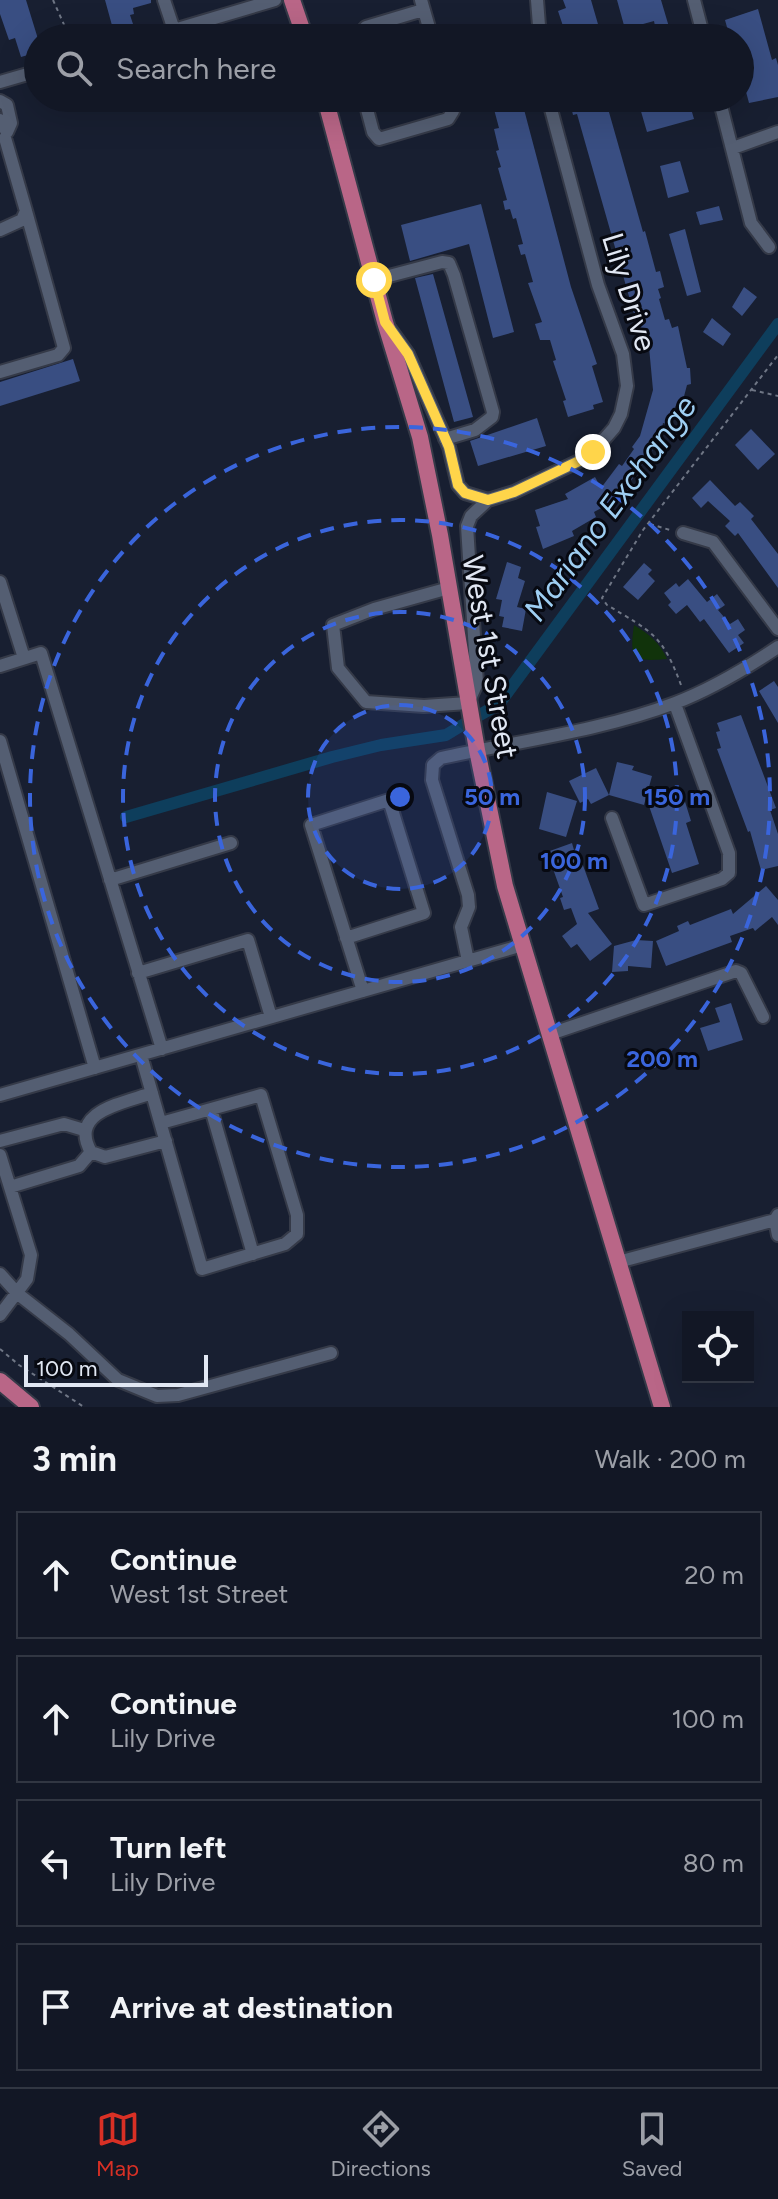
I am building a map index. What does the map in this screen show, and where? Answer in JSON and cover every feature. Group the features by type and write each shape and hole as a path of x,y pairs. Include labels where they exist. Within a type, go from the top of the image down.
{"main road":[{"path":"292,0 300,24"},
{"name":"West 1st Street","path":"329,112 385,322 420,437 505,886 662,1407"},
{"path":"0,1381 31,1407"}],"street":[{"path":"164,0 172,24"},
{"path":"194,24 275,0"},
{"path":"537,0 539,24"},
{"path":"694,0 700,24"},
{"path":"374,24 422,5"},
{"path":"0,81 24,75"},
{"path":"0,101 7,105 11,123 4,137"},
{"path":"368,112 373,132 379,139 448,119 452,112"},
{"name":"Lily Drive","path":"488,500 527,486 593,452 614,428 621,414 627,386 623,354 598,285 552,112"},
{"path":"723,112 751,223 769,247"},
{"path":"0,120 64,348 58,355 0,372"},
{"path":"733,148 778,132"},
{"path":"0,230 22,220 26,211"},
{"path":"374,280 442,262 449,263 493,412 492,417 475,430 445,439"},
{"path":"385,322 408,354 445,439 458,485 465,493 488,500 471,516 467,526 477,683 468,703 424,706 366,702 338,668 333,625 374,609 449,588"},
{"path":"683,533 713,542 778,629"},
{"path":"0,582 24,658"},
{"path":"468,961 461,927 469,907 468,895 432,780 433,765 441,758 630,717 675,704 723,682 778,647"},
{"path":"0,666 41,653 162,1049"},
{"path":"612,818 644,905 722,879 729,873 729,853 675,704"},
{"path":"0,741 95,1068"},
{"path":"346,938 424,913 389,800 311,825 346,938 363,991"},
{"path":"110,880 231,843"},
{"path":"138,973 248,940 271,1017"},
{"path":"0,1095 523,945"},
{"path":"550,1034 736,971 741,973 763,1017"},
{"path":"141,1055 202,1269 285,1244 297,1234 297,1215 261,1095 161,1123"},
{"path":"152,1093 100,1111 84,1130 86,1142 91,1152 105,1157 166,1141"},
{"path":"211,1109 253,1254"},
{"path":"0,1141 64,1124 84,1130"},
{"path":"10,1187 79,1166 91,1152"},
{"path":"0,1155 31,1255 27,1279 0,1315"},
{"path":"618,1262 777,1217 778,1235"},
{"path":"0,1274 18,1294 69,1334 118,1380 157,1396 178,1395 331,1353"}],"path":[{"path":"53,0 64,24"},
{"path":"681,685 672,659 659,638 607,605 602,598 643,530 778,355"},
{"path":"752,390 778,396"},
{"path":"648,524 683,533"},
{"path":"0,1349 84,1407"}],"green space":[{"path":"634,625 654,639 667,659 647,660 636,656 632,645"}],"building":[{"path":"0,0 26,0 33,24 24,24 24,56 21,57 15,38 9,40 0,14"},
{"path":"105,0 151,0 151,3 133,8 134,14 130,15 133,24 112,24"},
{"path":"563,0 591,0 598,24 562,24 558,11 566,8"},
{"path":"617,0 661,0 668,24 655,24 654,21 624,24"},
{"path":"758,9 772,60 776,58 778,65 778,97 754,102 754,24 726,24 725,20"},
{"path":"495,112 525,112 571,287 597,364 592,366 603,402 593,405 594,409 568,417 550,340 540,340 535,324 542,322 528,283 533,282 525,254 521,255 518,245 523,244 516,218 513,219 510,209 505,210 503,201 507,200 498,168 501,167 494,129 499,128"},
{"path":"572,112 609,112 643,232 656,272 660,271 664,287 658,289 659,299 665,320 669,319 672,328 678,326 687,368 690,368 691,384 687,385 682,404 677,403 667,424 663,423 659,441 618,499 594,512 596,517 572,531 574,536 543,549 536,527 540,526 535,510 568,499 565,494 595,477 601,488 634,449 632,447 640,436 653,390 649,347 646,348 634,314 577,114 573,115"},
{"path":"641,112 692,112 694,119 647,132"},
{"path":"680,161 689,192 668,198 660,166"},
{"path":"481,204 514,332 493,338 469,244 410,261 401,225"},
{"path":"719,206 723,220 700,225 696,212"},
{"path":"685,229 701,292 687,296 669,234"},
{"path":"433,274 473,417 454,422 415,278"},
{"path":"744,287 757,297 742,316 732,307"},
{"path":"712,318 731,334 723,346 703,332"},
{"path":"73,359 80,381 0,406 0,382"},
{"path":"537,418 546,446 478,466 470,441"},
{"path":"751,429 775,454 758,470 735,445"},
{"path":"710,480 735,506 740,502 754,516 751,519 778,554 778,588 738,533 735,536 725,526 730,521 708,501 701,508 692,498"},
{"path":"507,562 521,567 518,578 525,581 517,607 526,609 522,631 502,627 504,617 499,616 502,600 496,599"},
{"path":"644,563 652,570 648,574 655,581 638,600 623,587"},
{"path":"688,579 707,602 717,594 725,605 718,610 730,624 738,619 745,630 738,635 744,643 729,653 704,619 700,622 687,605 676,614 668,605 671,602 664,593 676,583 679,587"},
{"path":"774,681 778,687 778,723 759,691"},
{"path":"741,715 776,808 770,810 778,834 778,866 761,870 750,831 717,749 721,748 716,732 720,731 717,723"},
{"path":"617,762 634,766 632,770 652,776 644,805 609,795"},
{"path":"596,768 609,795 591,804 588,799 580,803 569,781"},
{"path":"547,792 577,801 566,837 539,829"},
{"path":"682,792 691,821 686,823 699,864 672,873 648,803"},
{"path":"572,843 599,909 588,913 612,944 590,961 577,944 571,948 562,936 577,924 571,908 564,910 560,898 563,897 547,852"},
{"path":"766,886 778,900 778,925 772,917 755,931 753,928 730,936 732,942 666,966 656,941 679,931 677,926 688,921 690,925 731,909 733,914"},
{"path":"636,940 653,941 651,968 628,966 628,971 612,972 614,946"},
{"path":"731,1003 743,1040 708,1051 700,1028 720,1022 715,1008"}],"waterway":[{"name":"Mariano Exchange","path":"478,716 499,704 778,324"},
{"name":"Mariano Exchange","path":"126,817 332,757 381,745 446,735 464,724"}],"route":[{"path":"374,280 385,322 408,354 449,447 458,485 465,493 488,500 514,492 593,452"}]}
